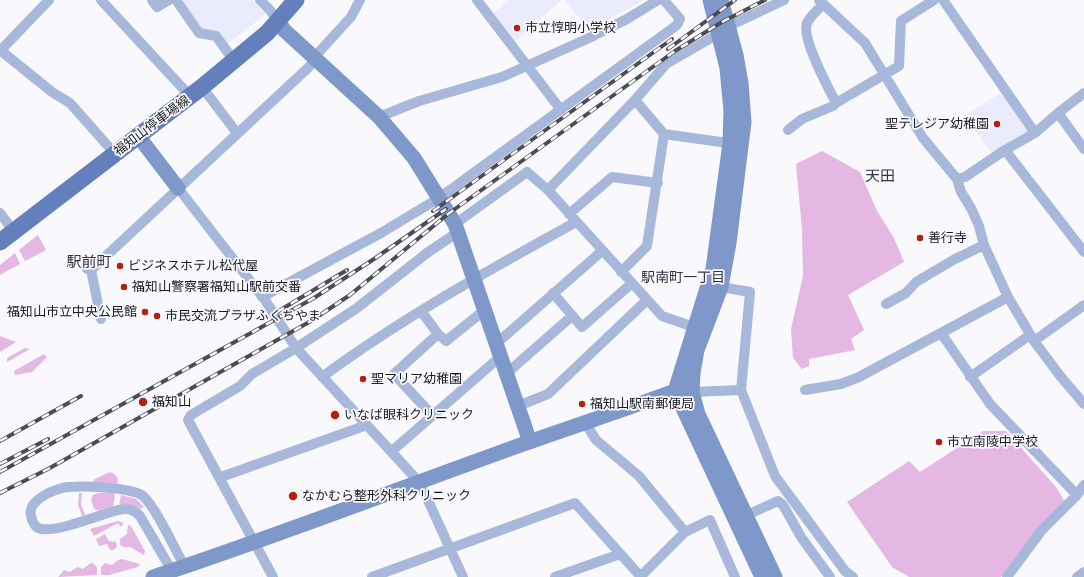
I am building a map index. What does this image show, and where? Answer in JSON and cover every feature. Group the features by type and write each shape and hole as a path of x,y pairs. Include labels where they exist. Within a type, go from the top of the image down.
{"main road":[{"name":"福知山停車場線","path":"0,242 139,137 234,61 268,33 296,0"}],"street":[{"path":"49,0 0,51 52,92 70,103 115,154"},
{"path":"101,0 237,133"},
{"path":"152,0 157,7 169,0"},
{"path":"176,0 199,34 216,36 234,61"},
{"path":"260,0 270,10 284,30 379,117 414,158 439,198 457,228 486,309 530,442"},
{"path":"101,319 89,269 309,67 322,49 351,17 360,0"},
{"path":"477,0 528,64 561,110"},
{"path":"379,117 419,101 502,77 528,64 589,38 627,19 658,0"},
{"path":"262,297 381,233 439,198 677,25 680,18 664,0"},
{"path":"710,0 723,31"},
{"path":"721,0 731,111 736,144 730,242 721,287 698,350 693,373 692,392 698,414 775,577"},
{"path":"548,190 635,100 666,64 723,31 784,0"},
{"path":"788,130 802,119 833,106 899,66 901,21 934,0"},
{"path":"943,0 1035,133"},
{"path":"836,103 822,76 805,32 807,21 821,2 865,43 922,138 957,179 961,192 971,208 979,226 984,245 1008,297 1032,338 1061,377 1084,404"},
{"path":"957,179 965,177 1005,150 1035,133 1084,93"},
{"path":"635,100 664,134 736,144"},
{"path":"1058,113 1084,149"},
{"path":"621,272 647,246 658,183 664,134"},
{"path":"139,137 262,297 296,348 420,483 463,577"},
{"path":"736,144 713,269 675,391 762,577"},
{"path":"1005,150 1084,252"},
{"path":"273,577 221,477 188,420 190,415 240,386 252,374 296,348 357,308 527,172 548,190 662,316 694,327"},
{"path":"322,377 359,349 573,218 612,176 658,183"},
{"path":"0,213 14,232"},
{"path":"886,304 906,294 916,282 955,259 984,245"},
{"path":"392,451 433,416 553,293 602,251"},
{"path":"553,293 582,327 632,283"},
{"path":"721,287 750,292 741,390 775,476 845,571 852,577"},
{"path":"805,390 841,384 859,377 1008,297"},
{"path":"518,406 548,394 647,300"},
{"path":"970,377 1084,305"},
{"path":"421,311 438,334 446,341 486,309"},
{"path":"507,373 572,316"},
{"path":"941,333 990,404 1077,495"},
{"path":"433,416 394,374 438,334"},
{"path":"153,577 181,573 255,543 530,442 586,424 675,391 692,392 741,390"},
{"path":"586,424 596,440 639,476 685,532"},
{"path":"221,477 368,425"},
{"path":"1007,577 1042,530 1077,495 1084,485"},
{"path":"62,488 119,490 137,493 148,502 181,573 140,516 134,510 127,508 64,526 41,529 32,521 30,509 33,503 40,498 62,488"},
{"path":"746,515 778,501 783,505 801,537 830,577"},
{"path":"372,577 575,503 640,577 685,532 710,520 735,577"},
{"path":"555,577 620,554"},
{"path":"1077,577 1084,572"}],"shaded area":[{"path":"178,0 252,0 266,14 226,45 203,33"},
{"name":"市立惇明小学校","path":"509,0 562,0 514,42 493,14"},
{"name":"市立惇明小学校","path":"564,0 644,0 589,30"},
{"name":"聖テレジア幼稚園","path":"1002,92 1029,132 993,154 964,116"},
{"path":"822,151 860,172 877,211 894,238 904,262 848,295 864,330 851,339 855,350 809,359 809,366 802,369 793,358 791,329 803,276 802,230 796,164"},
{"path":"38,235 46,250 25,261 19,250"},
{"path":"15,253 20,264 0,275 0,265"},
{"path":"0,336 16,342 0,352"},
{"path":"25,348 30,349 7,362 7,358"},
{"path":"44,354 47,357 32,372 15,375 14,371"},
{"path":"983,431 1006,431 1056,487 1065,502 1035,533 1001,577 909,577 892,567 847,502 909,461 920,472"},
{"path":"110,472 116,476 118,480 117,484 92,483 95,479"},
{"path":"79,493 82,493 81,504 85,515 82,516 78,504"},
{"path":"98,493 113,493 115,495 113,508 99,511 94,509 91,500 93,495"},
{"path":"121,495 136,499 144,507 141,509 134,506 119,506"},
{"path":"118,521 124,523 121,527 118,523 94,536 90,529"},
{"path":"128,525 131,526 145,551 144,555 130,547 120,545 120,539 127,534"},
{"path":"105,534 109,541 116,542 117,547 113,550 110,550 107,544 99,546 96,539"},
{"path":"122,559 140,564 138,567 109,575 101,575 101,567 105,563 112,565 118,560"},
{"path":"91,563 97,568 97,575 58,577 64,570 70,572 77,567 83,569"}],"railway":[{"path":"668,49 735,0"},
{"path":"0,493 48,469 311,321 350,295 448,214 675,51 722,22 765,0"},
{"path":"433,211 672,39"},
{"path":"0,472 314,298 374,259 446,209"},
{"path":"277,312 347,270"},
{"path":"0,441 81,396"},
{"path":"0,464 48,439"}],"place":[{"name":"市立惇明小学校","path":"517,28"},
{"name":"聖テレジア幼稚園","path":"997,124"},
{"name":"善行寺","path":"920,238"},
{"name":"ビジネスホテル松代屋","path":"120,266"},
{"name":"福知山警察署福知山駅前交番","path":"124,287"},
{"name":"福知山市立中央公民館","path":"145,312"},
{"name":"市民交流プラザふくちやま","path":"157,316"},
{"name":"聖マリア幼稚園","path":"363,379"},
{"name":"福知山","path":"143,402"},
{"name":"福知山駅南郵便局","path":"582,404"},
{"name":"いなば眼科クリニック","path":"335,415"},
{"name":"市立南陵中学校","path":"939,442"},
{"name":"なかむら整形外科クリニック","path":"293,496"}],"district":[{"name":"天田","path":"880,177"},
{"name":"駅前町","path":"89,263"},
{"name":"駅南町一丁目","path":"683,278"}]}
